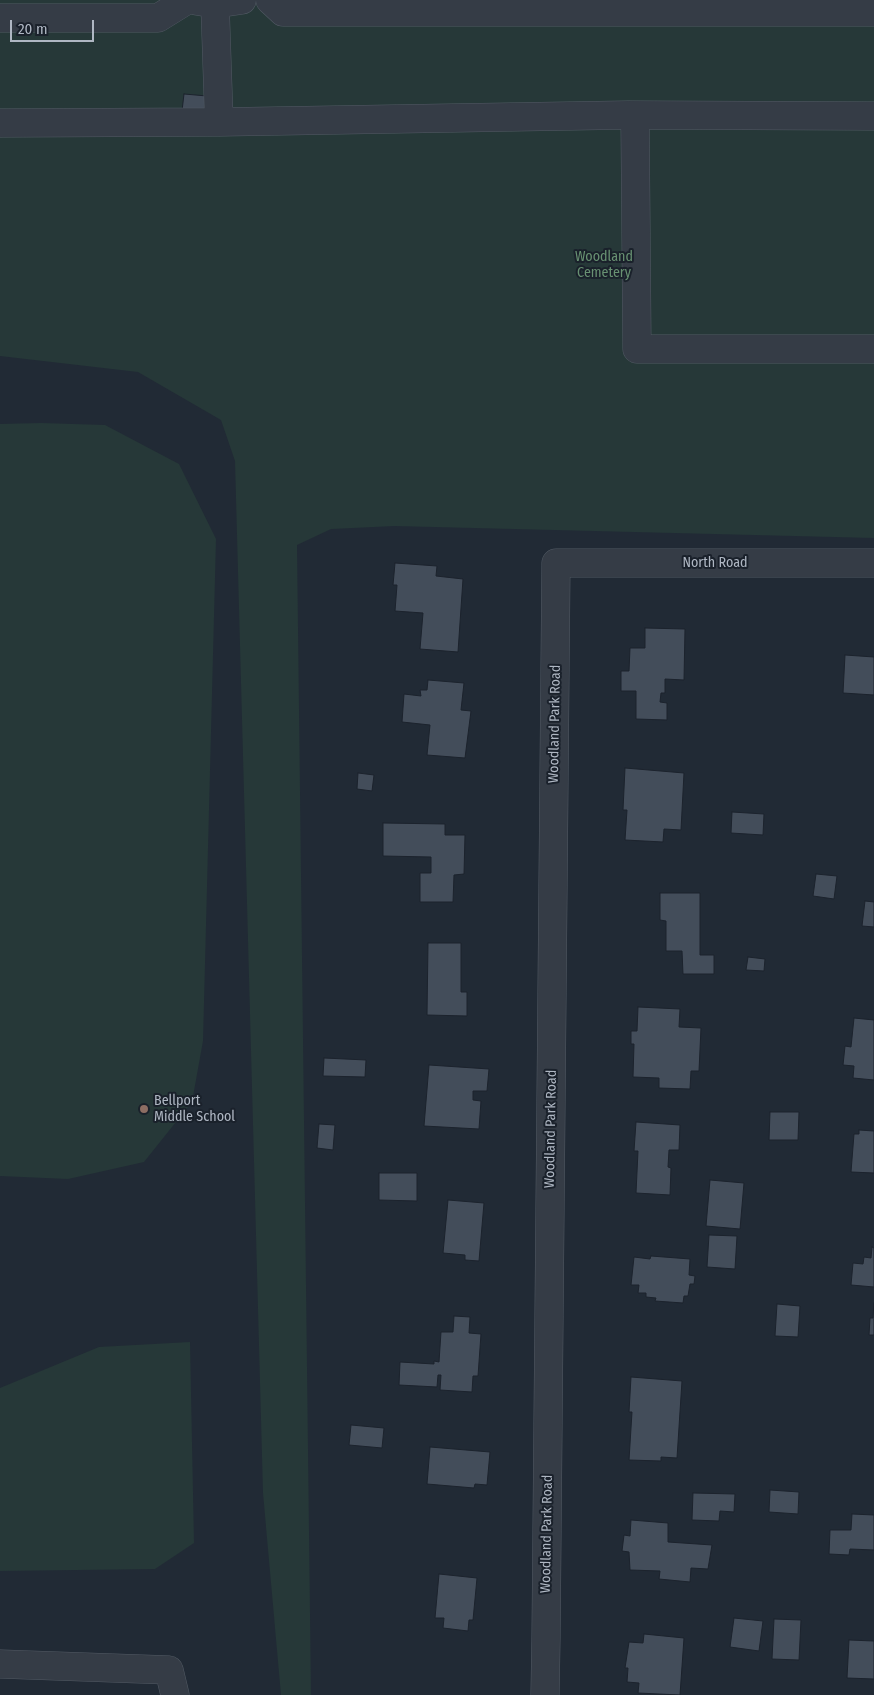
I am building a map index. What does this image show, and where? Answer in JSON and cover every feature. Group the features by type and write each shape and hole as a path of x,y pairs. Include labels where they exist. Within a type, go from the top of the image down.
{"street":[{"path":"0,18 158,18 187,0"},
{"path":"270,0 283,12 874,12"},
{"path":"217,1 219,122"},
{"path":"635,116 637,349 874,349"},
{"path":"0,123 635,116 874,116"},
{"name":"North Road","path":"556,563 874,563"},
{"name":"Woodland Park Road","path":"545,1695 556,563"},
{"path":"0,1664 169,1670 175,1695"}],"green space":[{"name":"Woodland Cemetery","path":"0,0 874,0 874,538 394,526 331,529 297,545 311,1695 281,1695 263,1493 235,461 221,420 138,372 0,356"},
{"path":"0,424 105,425 179,464 216,539 203,1041 192,1102 144,1162 68,1179 0,1176"},
{"path":"190,1342 194,1543 155,1569 0,1571 0,1388 99,1347"}],"building":[{"path":"184,94 207,96 206,113 182,111"},
{"path":"395,563 437,566 436,576 463,579 458,652 420,649 423,613 395,611 397,585 393,585"},
{"path":"645,628 685,629 684,680 665,679 665,693 661,693 660,702 667,703 667,720 636,719 636,691 621,691 621,671 629,671 630,648 645,648"},
{"path":"845,655 874,657 874,695 843,693"},
{"path":"428,680 464,683 461,710 471,711 465,758 427,755 430,725 402,722 404,694 421,696 420,690 427,690"},
{"path":"625,768 684,773 681,830 664,829 663,842 625,840 627,810 623,810"},
{"path":"358,773 374,775 372,791 357,789"},
{"path":"732,812 764,814 763,835 731,833"},
{"path":"383,823 445,824 445,835 465,835 464,874 454,875 453,902 420,902 420,873 431,873 431,857 383,856"},
{"path":"816,874 837,876 834,899 813,896"},
{"path":"660,893 700,893 700,955 714,955 714,974 683,974 682,951 666,951 666,921 660,920"},
{"path":"865,901 874,902 874,927 862,926"},
{"path":"428,943 461,943 461,992 467,992 467,1016 427,1015"},
{"path":"748,957 765,959 764,971 746,970"},
{"path":"638,1007 680,1009 679,1027 701,1028 699,1071 691,1071 690,1089 659,1088 659,1078 633,1077 634,1044 631,1044 631,1031 637,1031"},
{"path":"854,1018 874,1020 874,1080 853,1078 854,1066 843,1065 845,1046 851,1047"},
{"path":"324,1058 366,1060 365,1077 323,1076"},
{"path":"429,1065 489,1069 487,1091 473,1091 473,1100 481,1101 479,1129 424,1126"},
{"path":"770,1112 799,1112 798,1140 769,1140"},
{"path":"636,1122 680,1125 679,1150 669,1150 668,1167 671,1168 670,1195 636,1193 638,1151 634,1151"},
{"path":"319,1124 335,1125 333,1150 317,1148"},
{"path":"859,1130 874,1131 874,1173 851,1172 854,1134 859,1134"},
{"path":"379,1173 417,1173 417,1201 379,1200"},
{"path":"710,1180 744,1183 740,1229 706,1226"},
{"path":"448,1200 484,1203 479,1261 465,1260 465,1255 443,1253"},
{"path":"709,1235 737,1236 735,1269 707,1267"},
{"path":"872,1247 874,1248 874,1287 851,1285 853,1263 863,1264 864,1257 871,1258"},
{"path":"651,1256 690,1259 689,1275 695,1276 694,1284 690,1284 688,1296 684,1296 683,1303 655,1301 656,1298 646,1297 646,1293 638,1293 639,1285 631,1285 634,1257 650,1259"},
{"path":"874,1303 874,1335 869,1335 870,1318 873,1318"},
{"path":"777,1304 800,1306 798,1337 775,1336"},
{"path":"454,1316 470,1317 469,1333 481,1334 478,1376 473,1376 472,1392 440,1390 441,1375 438,1375 437,1387 399,1385 400,1362 434,1364 434,1361 439,1362 441,1332 453,1332"},
{"path":"631,1377 682,1381 677,1458 661,1457 661,1461 629,1460 632,1412 629,1412"},
{"path":"351,1425 384,1428 382,1448 349,1445"},
{"path":"430,1447 490,1452 487,1485 475,1484 474,1488 427,1484"},
{"path":"770,1490 799,1492 798,1514 769,1512"},
{"path":"693,1493 735,1494 734,1512 720,1511 719,1521 692,1520"},
{"path":"852,1514 874,1515 874,1550 850,1549 849,1555 829,1554 830,1530 851,1530"},
{"path":"631,1520 668,1523 668,1542 712,1545 708,1569 691,1568 690,1582 659,1579 660,1571 630,1570 629,1552 622,1551 624,1535 630,1536"},
{"path":"439,1574 477,1578 473,1620 469,1620 468,1631 443,1628 444,1618 435,1618"},
{"path":"734,1618 763,1621 759,1651 730,1647"},
{"path":"774,1619 801,1620 799,1660 772,1659"},
{"path":"644,1634 684,1638 680,1695 638,1693 639,1683 627,1682 628,1668 625,1668 629,1642 643,1643"},
{"path":"849,1640 874,1641 874,1679 847,1678"}],"place":[{"name":"Bellport Middle School","path":"144,1109"}]}
